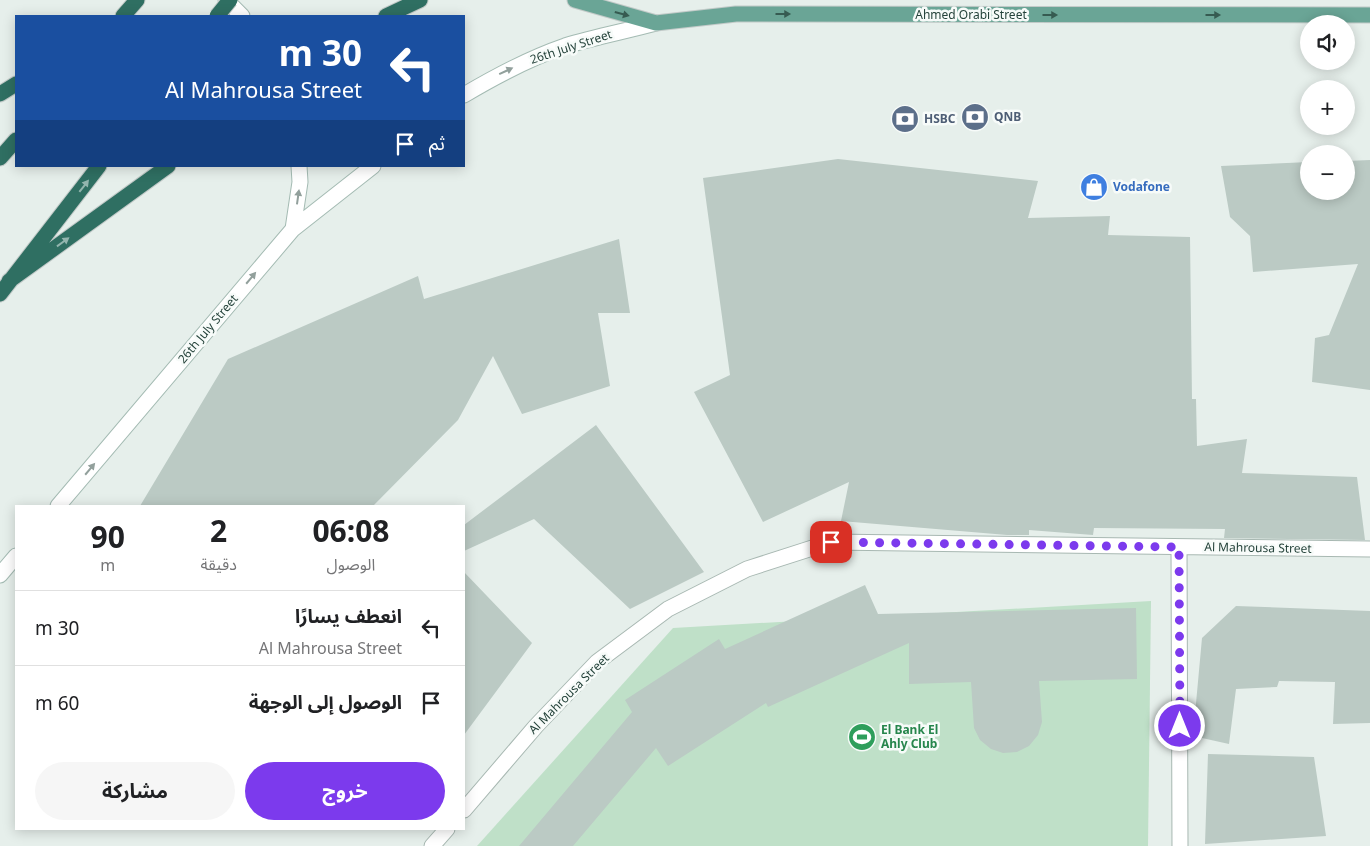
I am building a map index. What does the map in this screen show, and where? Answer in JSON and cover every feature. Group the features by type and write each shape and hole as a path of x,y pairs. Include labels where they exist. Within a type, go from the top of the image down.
{"highway":[{"path":"124,15 137,0"},
{"path":"218,15 228,0"},
{"path":"388,15 420,0"},
{"path":"0,94 15,85"},
{"path":"0,158 15,141"},
{"path":"0,294 98,167"},
{"path":"9,281 167,167"}],"main road":[{"name":"Ahmed Orabi Street","path":"575,0 656,23 736,14 1363,15"},
{"path":"1363,15 1370,4"}],"street":[{"path":"228,0 241,15"},
{"name":"26th July Street","path":"465,93 530,60 566,46 656,23"},
{"path":"293,228 300,182 299,167"},
{"name":"26th July Street","path":"59,505 293,228 372,167"},
{"name":"Al Mahrousa Street","path":"465,809 536,726 597,662 668,609 747,569 831,542 1370,549"},
{"path":"1179,547 1180,846"},
{"path":"0,575 15,557"},
{"path":"432,846 446,830"}],"green space":[{"name":"El Bank El Ahly Club","path":"1151,601 1148,846 477,846 673,628"}],"building":[{"path":"838,159 1038,181 1028,218 1110,216 1108,235 1190,237 1192,399 1196,399 1197,446 1247,439 1242,473 1357,477 1365,540 1224,538 1225,529 1094,528 1093,535 1029,530 1029,535 1007,535 841,521 849,482 763,522 694,392 730,375 703,178"},
{"path":"1370,160 1370,390 1312,382 1315,338 1329,335 1358,264 1253,272 1250,236 1230,217 1221,166 1300,162 1300,200 1355,200 1355,161"},
{"path":"619,239 630,313 598,313 610,386 522,414 493,356 458,420 374,505 141,505 228,359 418,276 424,299"},
{"path":"596,425 704,572 630,609 534,519 465,551 465,524"},
{"path":"465,573 532,643 465,734"},
{"path":"865,585 878,614 1136,608 1137,679 1039,681 1042,722 1038,735 1029,746 1017,752 1003,753 991,749 980,740 974,728 971,682 909,684 909,643 768,707 766,703 668,766 656,748 573,846 519,846 632,712 625,700 719,639 725,649"},
{"path":"1236,606 1370,611 1370,723 1333,724 1335,682 1279,681 1277,687 1236,689 1229,744 1193,736 1202,638"},
{"path":"1208,754 1314,757 1326,836 1205,844"}],"place":[{"name":"QNB","path":"975,117"},
{"name":"HSBC","path":"905,119"},
{"name":"Vodafone","path":"1094,187"},
{"name":"El Bank El Ahly Club","path":"862,737"}],"route":[{"path":"831,542 1179,547 1180,726"}]}
